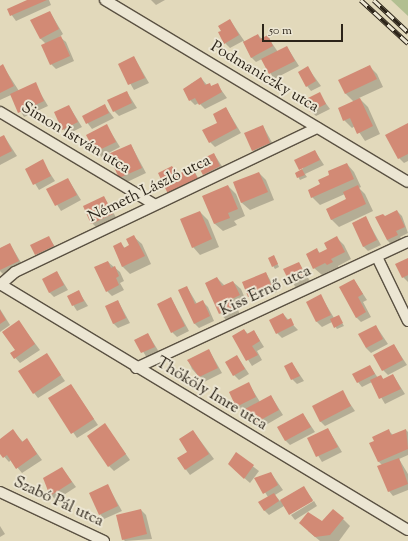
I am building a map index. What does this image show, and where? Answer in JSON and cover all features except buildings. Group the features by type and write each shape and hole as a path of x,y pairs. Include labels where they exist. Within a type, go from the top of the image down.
{"street":[{"name":"Podmaniczky utca","path":"104,0 408,182"},
{"name":"Simon István utca","path":"0,112 154,204"},
{"name":"Németh László utca","path":"0,285 15,272 154,204 317,128"},
{"name":"Kiss Ernő utca","path":"136,368 408,242"},
{"path":"377,257 408,321"},
{"name":"Thököly Imre utca","path":"0,285 408,530"},
{"name":"Szabó Pál utca","path":"0,492 104,541"}],"green space":[{"path":"391,0 408,0 408,16"}],"railway":[{"path":"361,0 408,43"},
{"path":"374,0 408,32"}]}
